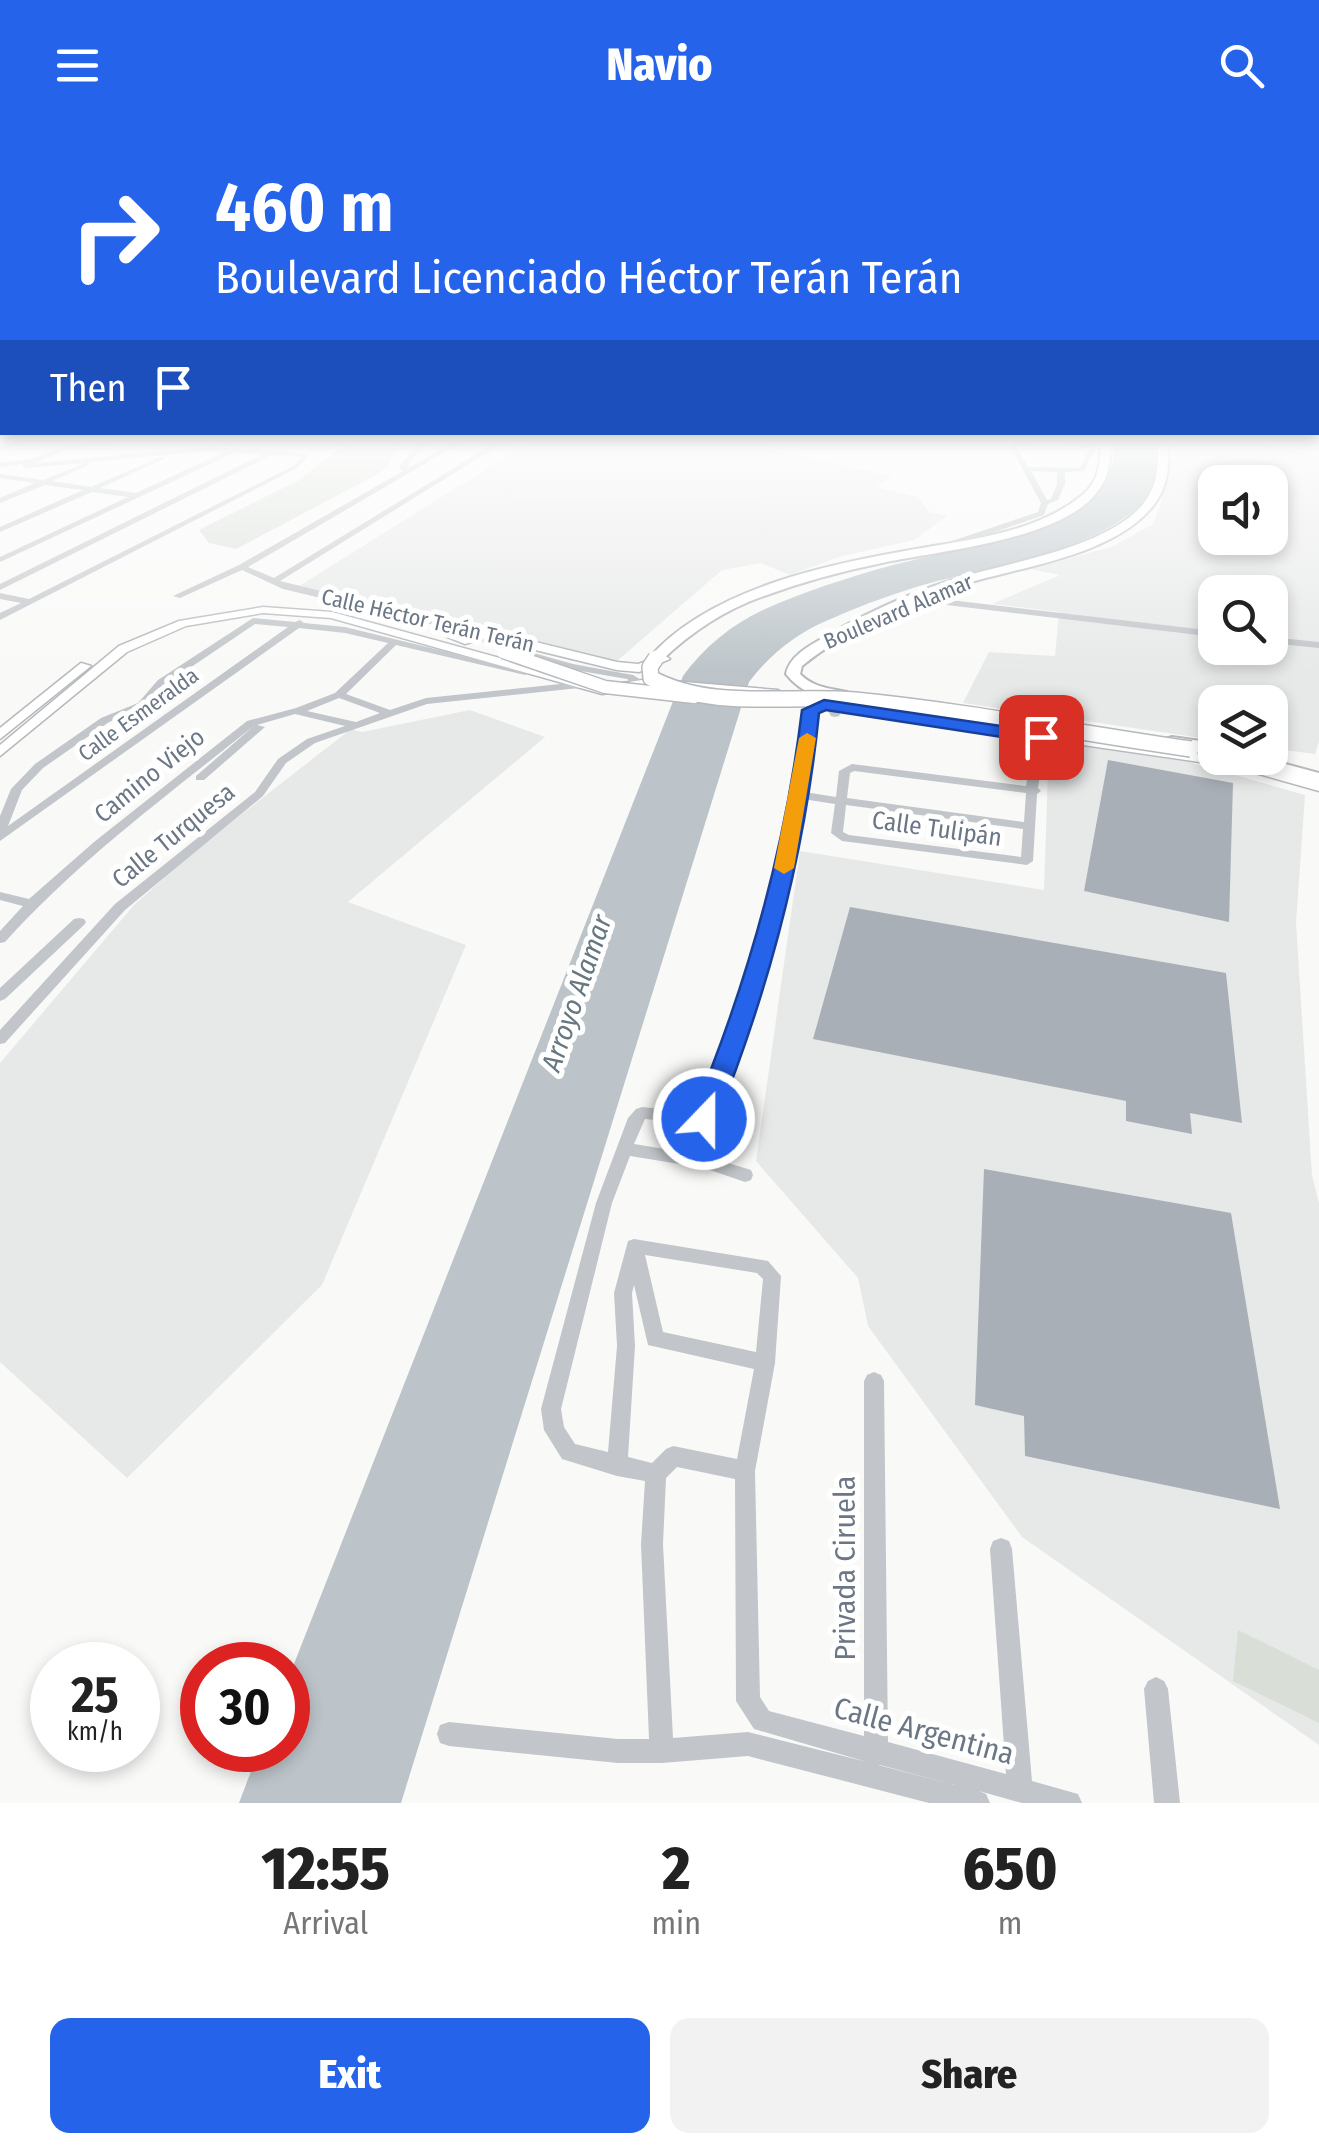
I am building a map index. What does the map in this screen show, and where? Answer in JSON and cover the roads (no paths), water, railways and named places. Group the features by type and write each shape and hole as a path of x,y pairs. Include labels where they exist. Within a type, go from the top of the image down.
{"highway":[{"name":"Boulevard Alamar","path":"660,659 682,633 714,612 779,587 1012,534 1047,519"},
{"name":"Boulevard Alamar","path":"822,705 798,682 793,674 795,664 839,634 950,584 1089,544 1129,519"},
{"path":"660,659 650,667 651,678 668,684 781,700 854,700 1198,751"},
{"path":"822,705 1198,750"},
{"path":"1288,768 1319,780"},
{"path":"1288,771 1319,780"}],"main road":[{"path":"0,734 111,645 185,617 245,606 318,607 504,652 586,682 632,692 778,704 850,704 1191,750"},
{"path":"0,752 122,649 156,632 212,616 263,610 322,613 516,664 578,685 610,690 637,678 668,684"},
{"path":"415,630 463,640 486,634"},
{"name":"Calle Héctor Terán Terán","path":"486,634 617,666 639,668 660,659"},
{"path":"516,664 553,666 615,684 758,690 822,705"},
{"name":"Calle Héctor Terán Terán","path":"617,666 637,678"},
{"path":"561,686 609,692 637,678"},
{"path":"1042,730 1319,780"},
{"path":"1288,773 1319,780"}],"street":[{"path":"0,530 25,519"},
{"path":"0,560 87,519"},
{"path":"0,587 137,519"},
{"path":"0,617 190,519"},
{"path":"177,596 242,566 325,519"},
{"path":"275,581 377,519"},
{"path":"946,546 1026,519"},
{"name":"Calle Héctor Terán Terán","path":"242,566 275,581 486,634"},
{"path":"0,596 30,602"},
{"path":"916,599 1198,632"},
{"path":"0,834 17,789 39,766 106,720 142,705 162,682 252,621 300,623 395,642 528,672 561,686"},
{"name":"Calle Esmeralda","path":"0,834 300,623"},
{"path":"486,634 484,640 492,644 572,667 637,678"},
{"path":"200,778 254,729 291,721 298,712 339,695 395,642"},
{"path":"1288,642 1319,646"},
{"name":"Calle Turquesa","path":"0,1038 120,907 260,794 282,761 311,741 386,712 448,698 578,685"},
{"path":"339,695 386,712"},
{"path":"704,1162 704,1119 738,1037 777,902 798,794 822,705"},
{"path":"298,712 356,725"},
{"name":"Camino Viejo","path":"0,939 32,904 238,731 268,716 298,712"},
{"path":"798,794 1031,827 1033,774 1042,730"},
{"path":"840,798 847,769 1035,789"},
{"name":"Calle Tulipán","path":"840,798 841,837 1027,861 1031,827"},
{"path":"0,896 32,904"},
{"path":"0,996 78,922"},
{"path":"0,1015 24,1011"},
{"path":"661,1466 617,1466 569,1452 554,1430 551,1409 604,1203 623,1149 642,1114 704,1119"},
{"path":"623,1149 704,1162 745,1175"},
{"path":"617,1466 626,1346 623,1294 634,1246"},
{"path":"634,1246 762,1266 772,1276 765,1363 746,1471 748,1701 758,1717 748,1744"},
{"path":"634,1246 651,1333 662,1342 765,1363"},
{"name":"Privada Ciruela","path":"874,1382 876,1754"},
{"path":"662,1752 652,1544 661,1466 672,1456 746,1471"},
{"path":"1001,1549 1020,1790"},
{"path":"1156,1689 1167,1803"},
{"name":"Calle Argentina","path":"758,1717 876,1754 1069,1803"},
{"path":"449,1734 662,1752 748,1744 977,1803"}],"water":[{"name":"Arroyo Alamar","path":"1048,519 1121,519 1079,542 921,586 833,618 786,644 749,682 401,1803 239,1803 251,1772 310,1772 310,1642 303,1642 683,676 730,629 780,602 873,571 987,541"}]}
